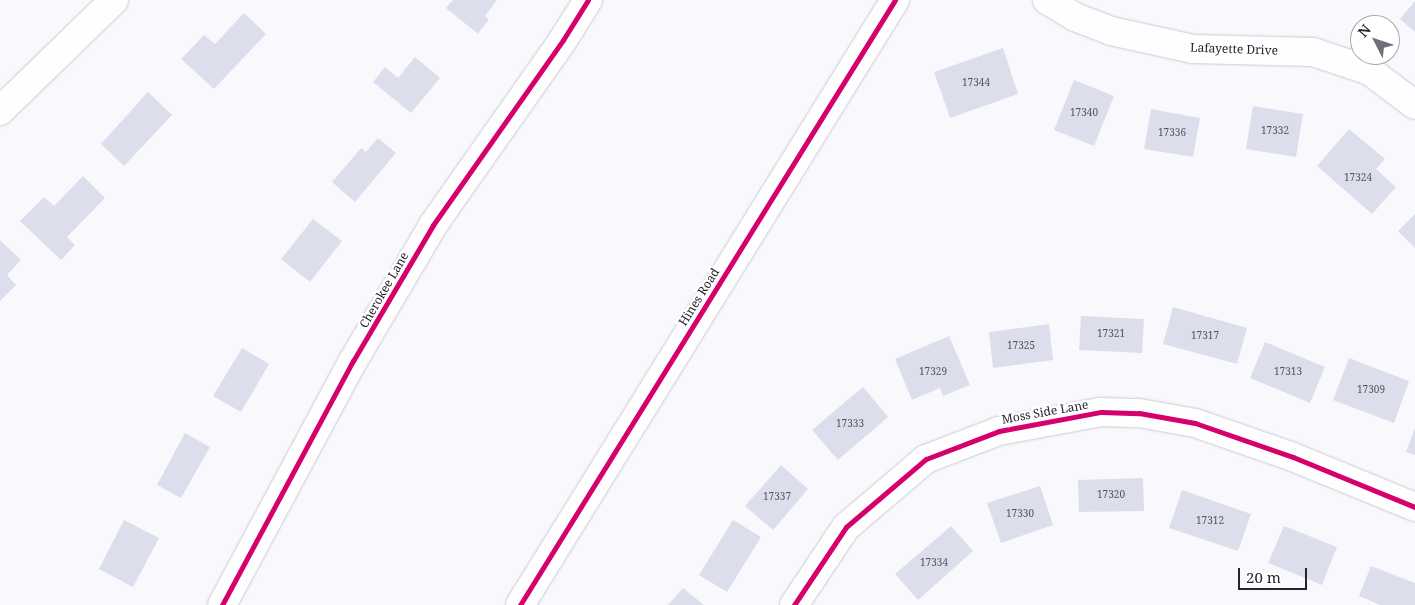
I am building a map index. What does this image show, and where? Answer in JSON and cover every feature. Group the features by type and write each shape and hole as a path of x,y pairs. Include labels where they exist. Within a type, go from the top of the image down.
{"street":[{"path":"0,111 114,0"},
{"name":"Cherokee Lane","path":"222,605 353,361 433,225 563,40 588,0"},
{"name":"Hines Road","path":"520,605 895,0"},
{"name":"Lafayette Drive","path":"1047,0 1075,17 1111,31 1193,49 1313,52 1370,71 1415,105"},
{"name":"Moss Side Lane","path":"794,605 846,527 926,460 998,431 1100,412 1139,413 1195,423 1293,457 1415,507"}],"building":[{"path":"453,0 497,0 485,16 489,19 478,34 446,8"},
{"path":"1415,1 1415,32 1400,19"},
{"path":"244,13 266,34 214,89 181,59 204,35 215,44"},
{"path":"1003,48 1018,94 950,118 934,72"},
{"path":"415,57 440,78 411,113 373,82 385,67 398,78"},
{"path":"1074,80 1114,96 1094,146 1054,130"},
{"path":"148,92 172,115 124,166 101,144"},
{"path":"1253,106 1303,114 1296,157 1246,149"},
{"path":"1151,109 1200,118 1193,157 1144,149"},
{"path":"1349,129 1385,159 1376,169 1396,187 1372,214 1317,166"},
{"path":"378,138 396,153 355,202 332,182 361,148 366,152"},
{"path":"83,176 105,198 67,237 75,245 61,260 20,221 44,197 54,206"},
{"path":"1415,214 1415,248 1398,231"},
{"path":"313,219 342,241 310,282 281,259"},
{"path":"0,240 21,260 7,275 16,285 0,301"},
{"path":"1173,307 1247,328 1237,364 1163,344"},
{"path":"1081,316 1144,319 1142,353 1079,350"},
{"path":"1049,324 1053,360 993,368 989,332"},
{"path":"949,336 970,385 943,396 940,388 912,400 895,359"},
{"path":"1265,342 1325,367 1310,403 1250,378"},
{"path":"242,348 269,364 241,412 213,396"},
{"path":"1349,358 1409,381 1394,423 1333,400"},
{"path":"863,387 888,417 838,460 812,430"},
{"path":"1415,428 1415,455 1406,452"},
{"path":"185,433 210,447 181,498 157,485"},
{"path":"781,465 808,489 773,530 745,506"},
{"path":"1143,478 1144,511 1079,512 1078,480"},
{"path":"1040,486 1053,525 1001,543 987,503"},
{"path":"1182,490 1251,514 1238,551 1169,528"},
{"path":"124,520 159,538 133,587 99,569"},
{"path":"733,520 761,537 727,592 699,575"},
{"path":"951,526 973,551 918,600 895,574"},
{"path":"1284,526 1337,547 1322,585 1268,563"},
{"path":"1371,566 1415,583 1415,605 1380,605 1359,596"},
{"path":"683,588 704,605 668,605"}],"cycle path":[{"path":"222,605 353,361 433,225 563,40 588,0"},
{"path":"520,605 895,0"},
{"path":"794,605 846,527 926,459 999,431 1101,412 1139,413 1195,423 1293,457 1415,507"}]}
